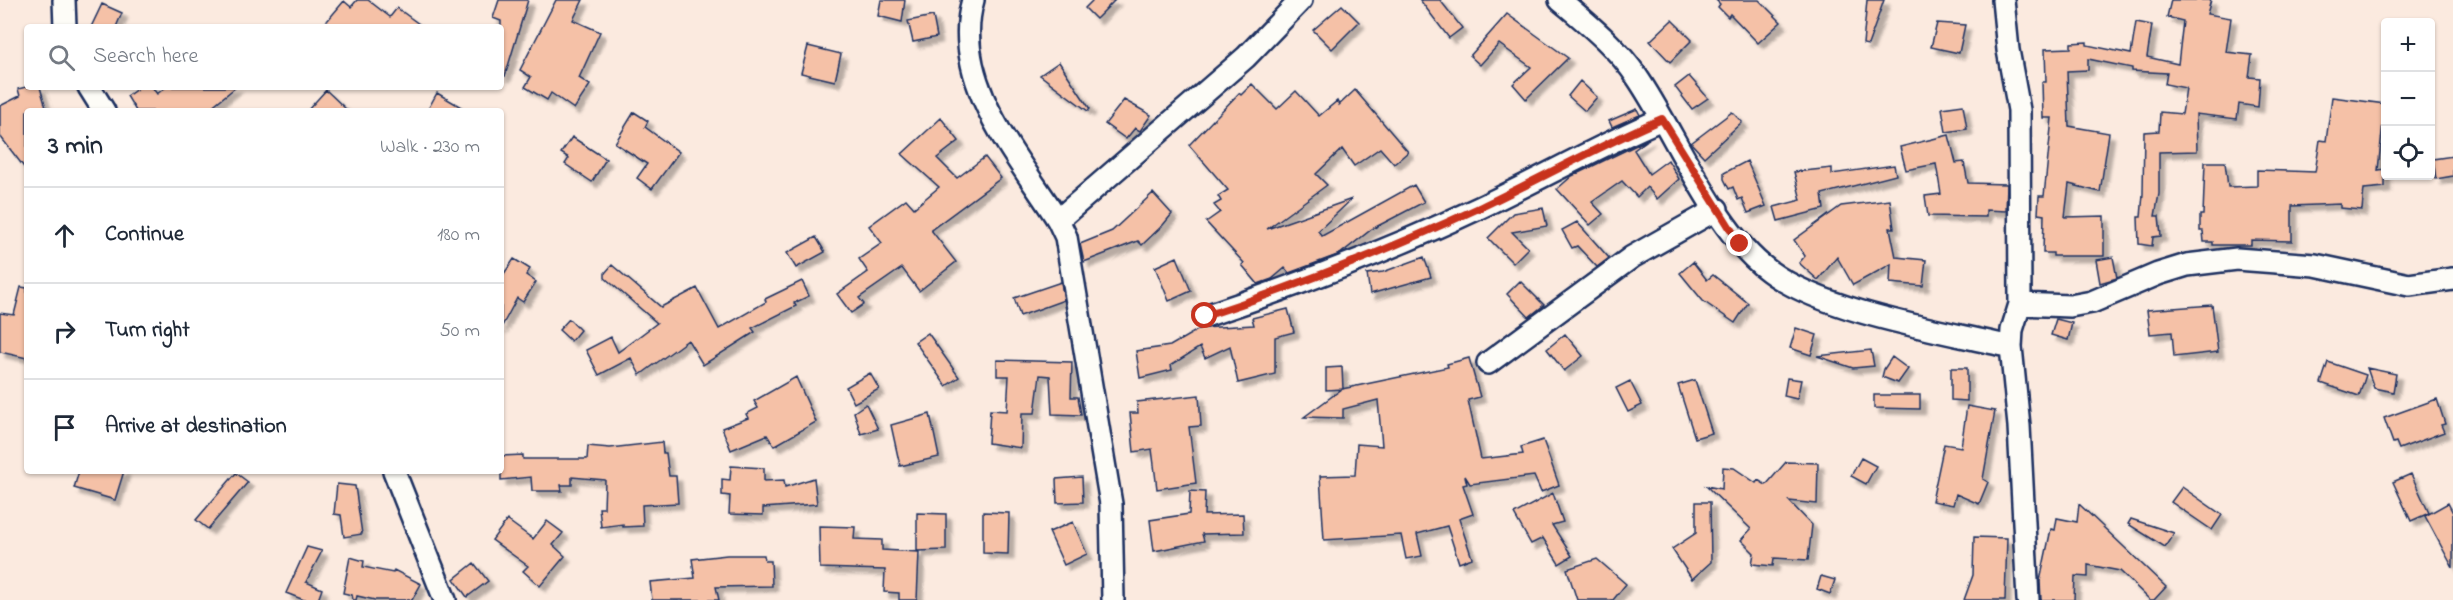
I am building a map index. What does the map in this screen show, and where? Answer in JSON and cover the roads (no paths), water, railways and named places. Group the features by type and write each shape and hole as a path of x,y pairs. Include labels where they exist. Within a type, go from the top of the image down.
{"street":[{"path":"64,0 65,24"},
{"path":"973,0 967,19 973,65 983,100 1058,220 1066,237 1111,504 1113,600"},
{"path":"1058,220 1246,57 1301,0"},
{"path":"1560,0 1606,40 1637,75 1740,244 1768,271 1806,292 1912,324 2010,347"},
{"path":"2003,0 2008,50 2019,110 2020,303 2012,330 2010,347 2019,426 2028,600"},
{"path":"91,90 102,108"},
{"path":"1205,316 1284,290 1384,249 1480,207 1616,138 1662,119"},
{"path":"1488,363 1632,257 1717,209"},
{"path":"2020,303 2070,306 2092,302 2158,274 2187,266 2236,259 2315,265 2409,285 2453,279"},
{"path":"395,474 445,600"}]}
